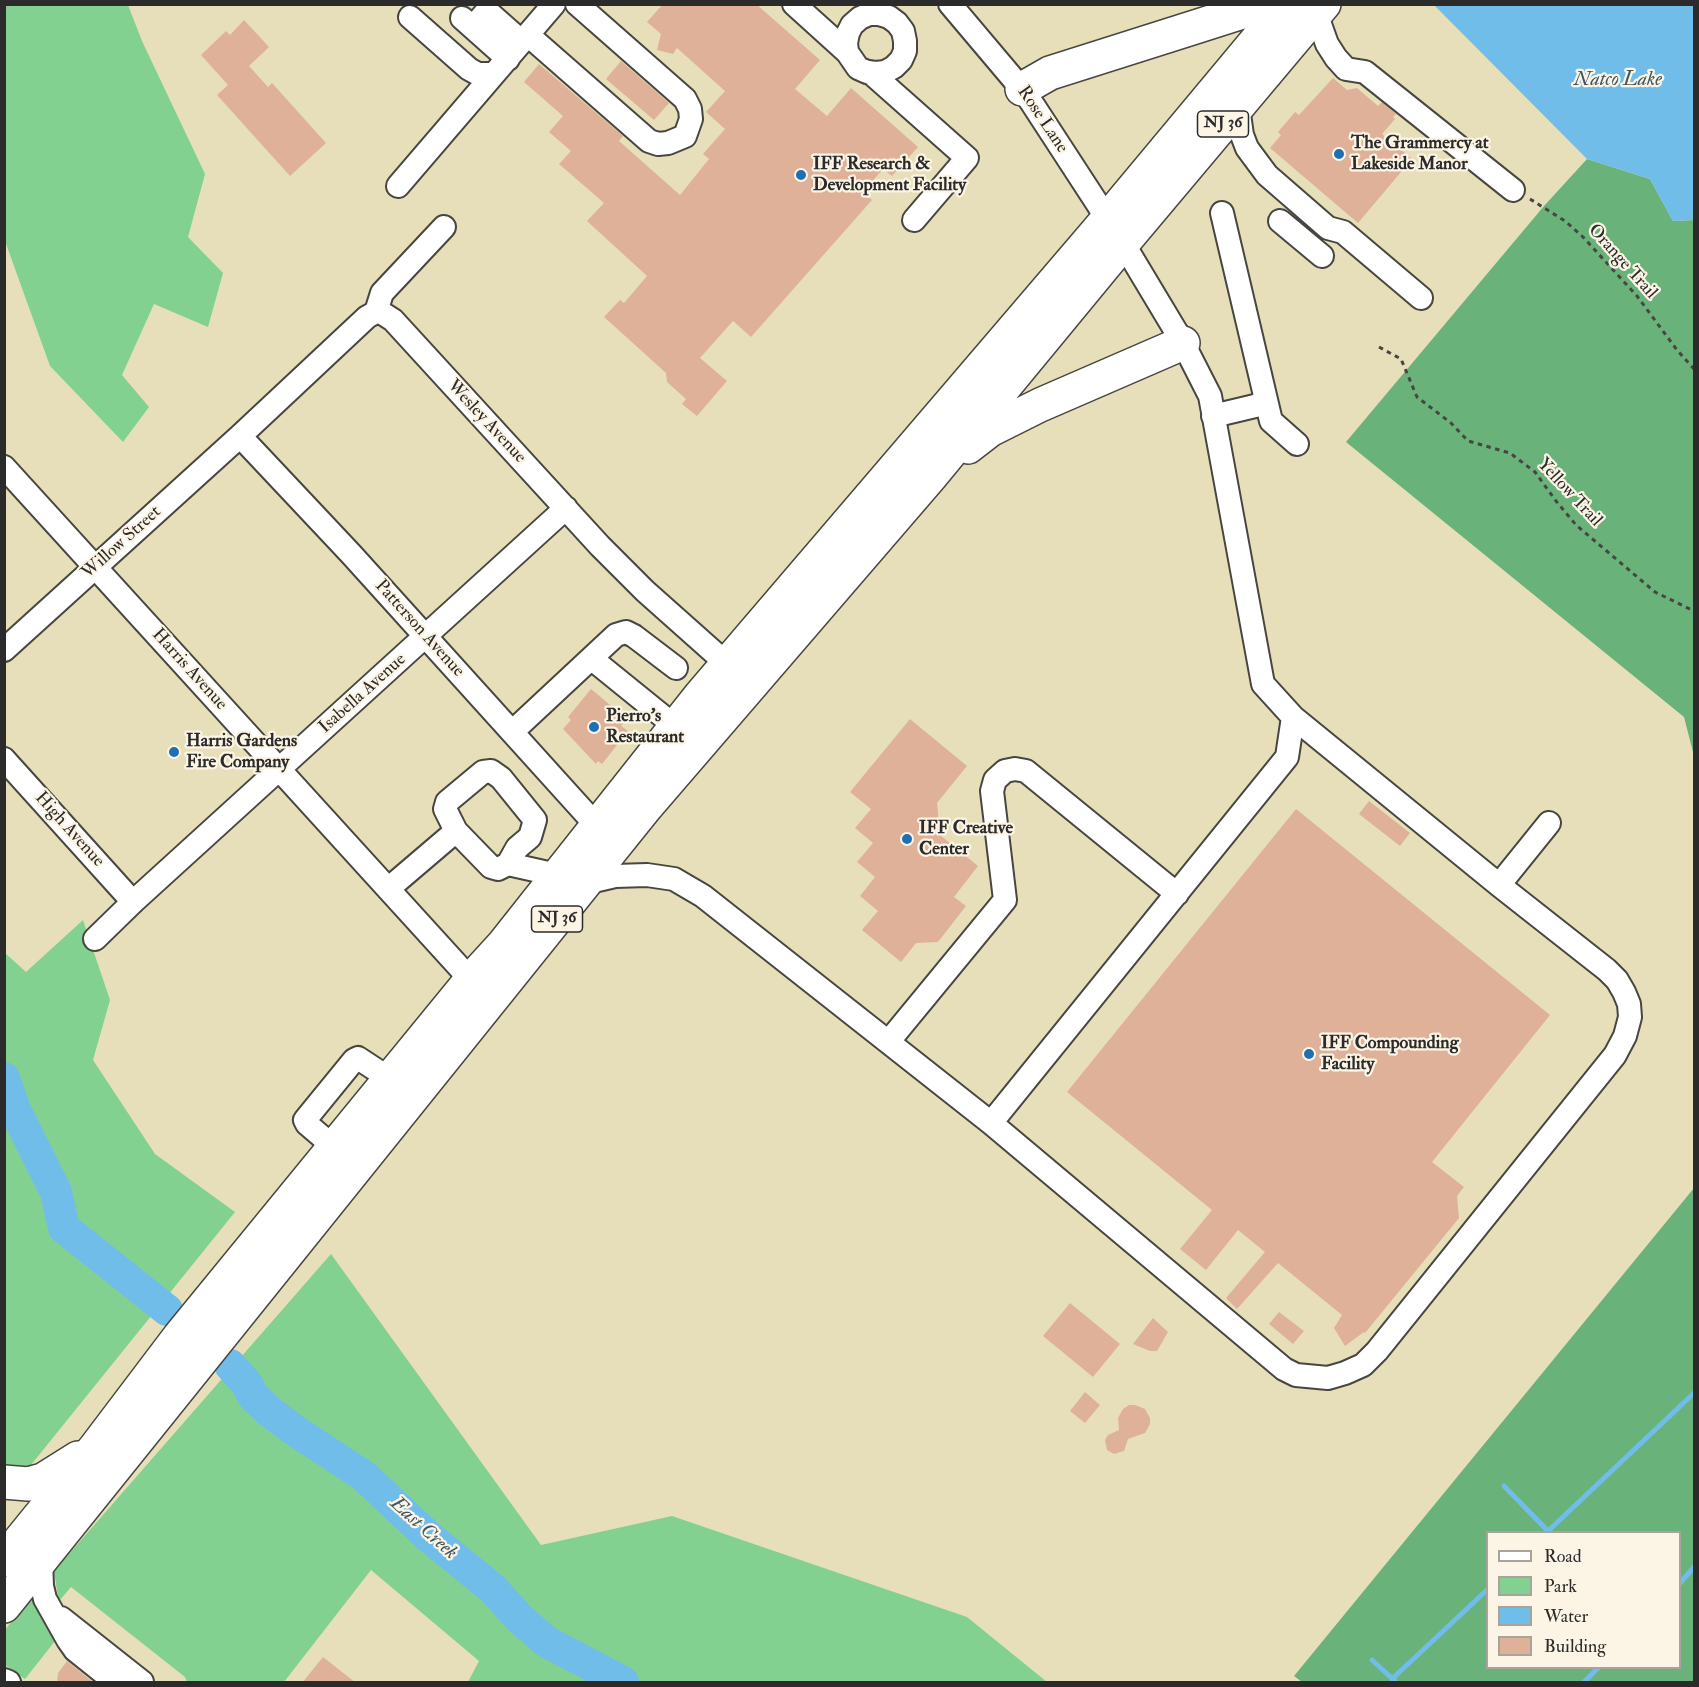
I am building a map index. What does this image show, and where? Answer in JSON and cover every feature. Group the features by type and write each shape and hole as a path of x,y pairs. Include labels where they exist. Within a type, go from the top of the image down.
{"highway":[{"path":"1022,89 1050,73 1192,28 1255,4"},
{"name":"NJ 36","path":"4,1560 95,1448 179,1337 471,980 502,945 646,807 931,476 1115,231 1200,151 1238,106 1309,7"},
{"name":"NJ 36","path":"4,1606 571,879 596,825 727,664 1115,231 1309,7"},
{"path":"931,476 990,430 1040,405 1183,343"},
{"path":"4,1482 28,1484 43,1480 95,1448"},
{"path":"4,1527 4,1546"}],"street":[{"path":"398,186 554,4"},
{"path":"501,66 467,22 487,11 525,38 649,141 658,144 669,143 685,136 691,119 690,109 685,99 577,4"},
{"name":"Rose Lane","path":"571,879 647,875 674,879 703,896 991,1123 1284,1369 1309,1378 1328,1378 1345,1373 1363,1365 1377,1351 1615,1055 1625,1036 1630,1017 1629,1004 1617,980 1607,970 1293,717 1263,684 1210,396 1183,343 1115,231 1022,89 950,4"},
{"path":"800,6 847,52 858,68 870,72 885,72 901,60 905,51 903,31 897,22 889,17 869,14 852,25 848,33 847,52"},
{"path":"1309,7 1327,44 1346,69 1365,72 1513,190"},
{"path":"411,17 469,69 478,74 501,66"},
{"path":"870,72 968,158 914,220"},
{"path":"1238,106 1242,135 1251,154 1267,175 1319,221 1328,228 1343,232 1420,298"},
{"path":"1200,151 1229,148 1251,154"},
{"path":"1222,213 1271,421 1297,444"},
{"path":"1280,221 1322,256"},
{"path":"240,436 367,317 376,312 382,293 444,227"},
{"name":"Wesley Avenue","path":"376,312 393,320 645,591 727,664"},
{"path":"1213,416 1255,406 1266,401"},
{"name":"Willow Street","path":"4,650 240,436"},
{"name":"Patterson Avenue","path":"240,436 596,825"},
{"name":"Harris Avenue","path":"4,467 471,980"},
{"name":"Isabella Avenue","path":"95,939 566,508"},
{"path":"512,732 616,635 626,632 634,636 676,668"},
{"path":"592,659 676,727"},
{"path":"991,1123 1287,757 1293,717"},
{"name":"High Avenue","path":"4,759 133,902"},
{"path":"889,1041 1005,900 992,791 995,780 1005,771 1016,769 1026,771 1177,894"},
{"path":"491,771 501,778 535,820 530,837 517,849 508,864 498,869 491,867 456,831 445,809 447,802 483,772 491,771"},
{"path":"1499,885 1549,823"},
{"path":"388,889 456,831"},
{"path":"508,864 571,879"},
{"path":"41,1560 42,1586 51,1610 75,1650 115,1683"},
{"path":"51,1610 142,1683"}],"path":[{"name":"Orange Trail","path":"1513,190 1544,206 1583,237 1637,296 1691,368 1695,369"},
{"name":"Yellow Trail","path":"1379,347 1401,359 1418,397 1451,423 1468,441 1510,453 1535,472 1576,525 1655,592 1695,610"}],"green space":[{"path":"5,4 128,5 142,41 205,174 188,237 223,273 208,327 154,304 122,375 149,407 123,442 50,366 5,241"},
{"path":"1587,159 1650,179 1673,221 1694,220 1694,756 1684,717 1346,442 1544,206"},
{"path":"83,920 110,1000 93,1060 155,1154 235,1212 14,1486 5,1467 5,953 26,972"},
{"path":"1694,1188 1694,1682 1302,1682 1294,1676"},
{"path":"331,1254 541,1545 672,1516 967,1617 1047,1682 468,1682 479,1661 371,1570 284,1682 187,1682 185,1677 71,1587 60,1600 54,1571"},
{"path":"29,1600 34,1600 59,1636 25,1679 5,1665 4,1631"}],"water":[{"name":"Natco Lake","path":"1434,5 1694,5 1694,220 1673,221 1650,179 1587,159"}],"building":[{"name":"IFF Research & Development Facility","path":"663,4 756,4 820,60 795,89 827,116 851,88 918,147 892,176 883,169 863,192 872,200 751,337 733,321 700,358 727,381 697,416 682,404 686,399 667,382 666,373 604,317 620,300 624,303 647,276 587,221 604,203 559,164 571,151 549,132 563,116 524,82 539,64 623,136 619,141 680,195 709,159 703,154 725,129 706,112 725,91 677,48 673,54 657,50 661,34 647,22"},
{"path":"244,20 269,47 249,66 268,87 272,83 326,143 290,176 217,95 228,85 201,55 226,31 230,35"},
{"path":"621,61 669,103 654,120 606,79"},
{"path":"1333,78 1347,90 1357,88 1378,106 1382,102 1396,114 1393,117 1395,119 1382,134 1412,159 1358,223 1270,148 1281,135 1278,132 1295,112 1299,115"},
{"name":"Pierro's Restaurant","path":"591,689 627,719 621,726 628,731 602,764 598,761 596,764 563,729 571,720 568,717"},
{"name":"IFF Creative Center","path":"910,719 967,766 937,803 940,835 978,866 954,897 966,906 938,942 916,943 901,962 862,930 878,911 860,896 875,877 857,862 873,843 855,828 871,809 850,792"},
{"path":"1369,801 1410,833 1400,846 1359,814"},
{"name":"IFF Compounding Facility","path":"1296,809 1550,1015 1432,1162 1464,1187 1457,1196 1459,1218 1365,1333 1345,1346 1334,1328 1342,1315 1278,1263 1237,1309 1226,1298 1265,1252 1238,1230 1206,1270 1180,1249 1212,1210 1067,1092"},
{"path":"1070,1303 1120,1344 1093,1377 1043,1336"},
{"path":"1279,1312 1304,1331 1293,1344 1269,1324"},
{"path":"1153,1318 1168,1332 1157,1351 1150,1351 1133,1344"},
{"path":"1085,1392 1100,1405 1085,1423 1070,1411"},
{"path":"1129,1405 1145,1409 1150,1418 1150,1424 1145,1433 1128,1439 1124,1451 1114,1454 1107,1450 1105,1440 1108,1435 1119,1430 1118,1418 1123,1409"},
{"path":"323,1657 356,1683 302,1683"},
{"path":"67,1661 94,1683 57,1683 58,1673"}],"waterway":[{"name":"East Creek","path":"4,1078 15,1110 56,1192 64,1228 167,1310"},
{"name":"East Creek","path":"230,1365 247,1384 253,1396 269,1411 364,1476 428,1536 493,1589 520,1619 547,1642 623,1682"},
{"path":"1548,1531 1694,1393"},
{"path":"1504,1486 1548,1531"},
{"path":"1681,1582 1694,1567"},
{"path":"1392,1679 1486,1591"},
{"path":"1372,1660 1396,1682"},
{"path":"1584,1682 1597,1669"}],"place":[{"name":"The Grammercy at Lakeside Manor","path":"1339,154"},
{"name":"IFF Research & Development Facility","path":"801,175"},
{"name":"Pierro's Restaurant","path":"594,727"},
{"name":"Harris Gardens Fire Company","path":"174,752"},
{"name":"IFF Creative Center","path":"907,839"},
{"name":"IFF Compounding Facility","path":"1309,1054"}]}
